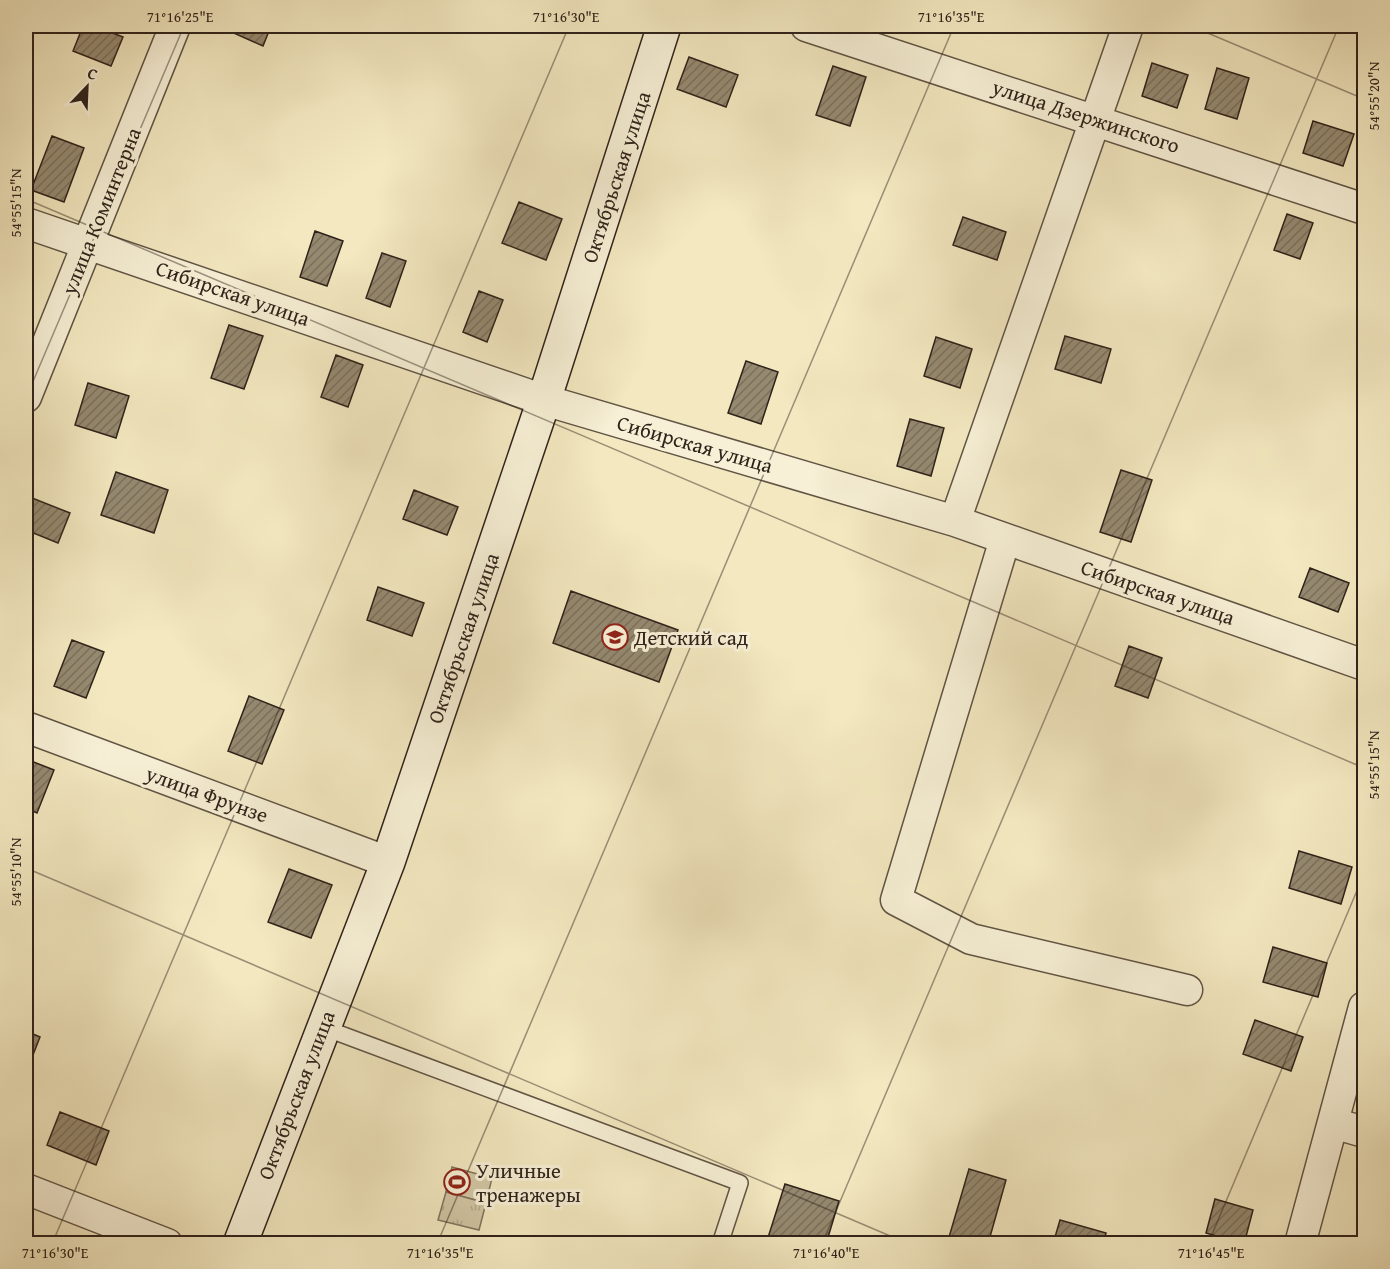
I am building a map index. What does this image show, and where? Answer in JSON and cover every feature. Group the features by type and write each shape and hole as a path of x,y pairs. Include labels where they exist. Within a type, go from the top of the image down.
{"street":[{"name":"улица Коминтерна","path":"26,397 175,26"},
{"name":"Октябрьская улица","path":"240,1244 322,1027 388,862 544,400 664,26"},
{"name":"улица Дзержинского","path":"806,26 1365,208"},
{"path":"955,521 1128,26"},
{"name":"Сибирская улица","path":"26,223 544,400 955,521 1365,665"},
{"path":"1005,539 896,900 971,939 1187,990"},
{"name":"улица Фрунзе","path":"26,727 388,862"},
{"path":"1300,1244 1365,1007"},
{"path":"1332,1123 1365,1132"},
{"path":"26,1190 167,1244"}],"lane":[{"path":"322,1027 740,1183 720,1244"}],"green space":[{"path":"452,1167 492,1178 486,1203 446,1192"},
{"path":"446,1192 486,1203 479,1230 438,1220"}],"building":[{"path":"83,26 94,26 123,37 111,66 73,51"},
{"path":"232,26 271,26 263,46 229,31"},
{"path":"689,57 738,75 726,107 677,89"},
{"path":"1152,63 1188,75 1177,108 1142,96"},
{"path":"833,66 866,77 850,126 816,115"},
{"path":"1217,68 1249,78 1237,119 1205,109"},
{"path":"1313,121 1354,134 1343,166 1303,153"},
{"path":"52,136 84,148 64,202 31,190"},
{"path":"519,202 562,219 546,260 502,243"},
{"path":"1287,214 1313,223 1300,259 1274,250"},
{"path":"963,217 1006,232 997,260 953,245"},
{"path":"315,231 343,241 327,286 300,277"},
{"path":"382,253 406,261 390,307 366,298"},
{"path":"479,291 503,300 487,342 463,332"},
{"path":"229,325 263,336 244,389 211,378"},
{"path":"1065,336 1111,349 1101,383 1055,369"},
{"path":"936,337 972,349 960,388 924,376"},
{"path":"336,355 363,365 348,407 321,397"},
{"path":"746,361 778,372 761,424 728,413"},
{"path":"88,383 129,396 116,438 75,425"},
{"path":"910,419 944,428 931,476 897,466"},
{"path":"1121,470 1152,480 1131,542 1100,532"},
{"path":"116,472 168,490 154,533 101,515"},
{"path":"414,490 458,507 447,535 403,519"},
{"path":"27,496 70,513 58,543 26,530"},
{"path":"1310,568 1349,583 1338,612 1299,597"},
{"path":"378,587 424,603 412,636 367,620"},
{"name":"Детский сад","path":"571,591 678,630 659,682 553,643"},
{"path":"72,640 104,652 86,698 54,686"},
{"path":"1129,646 1162,658 1148,698 1115,686"},
{"path":"249,696 284,710 262,764 228,751"},
{"path":"26,759 54,770 37,813 26,808"},
{"path":"1299,851 1352,867 1341,904 1289,888"},
{"path":"289,869 332,885 311,938 268,922"},
{"path":"1273,947 1327,963 1318,997 1263,982"},
{"path":"1255,1020 1303,1037 1291,1071 1243,1054"},
{"path":"26,1031 40,1037 26,1073"},
{"path":"60,1112 109,1131 96,1165 47,1145"},
{"path":"969,1169 1006,1180 988,1244 947,1244"},
{"path":"785,1184 839,1201 826,1244 766,1244"},
{"path":"1215,1199 1253,1210 1244,1244 1206,1233"},
{"path":"1060,1220 1106,1233 1103,1244 1053,1244"}],"place":[{"name":"Детский сад","path":"615,637"},
{"name":"Уличные тренажеры","path":"457,1182"}]}
